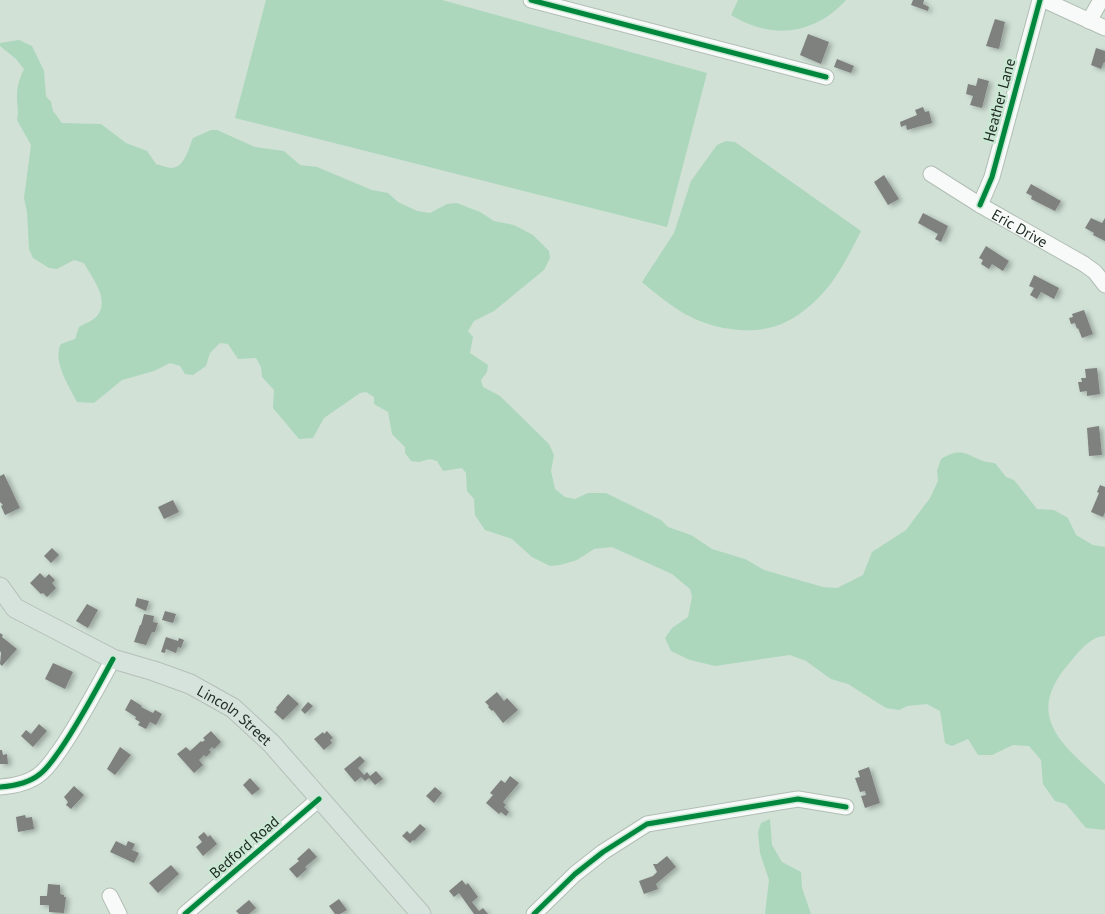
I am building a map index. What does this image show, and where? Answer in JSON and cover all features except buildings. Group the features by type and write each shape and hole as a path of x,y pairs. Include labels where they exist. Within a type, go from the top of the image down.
{"main road":[{"name":"Lincoln Street","path":"0,587 15,608 113,659 154,670 190,684 233,708 270,743 422,914"}],"street":[{"path":"531,0 826,77"},
{"name":"Heather Lane","path":"980,205 992,177 1040,0"},
{"path":"1044,0 1105,28"},
{"path":"1090,20 1101,0"},
{"name":"Eric Drive","path":"931,174 980,205 1084,264 1095,272 1105,285"},
{"path":"0,787 29,781 41,773 75,728 113,659"},
{"name":"Bedford Road","path":"185,914 319,798"},
{"path":"534,914 575,874 603,852 647,824 798,799 846,807"},
{"path":"110,896 119,914"}],"green space":[{"path":"266,0 442,0 707,73 667,227 235,118"},
{"path":"738,0 846,0 834,12 820,21 792,30 777,30 761,28 731,15"},
{"path":"19,40 32,46 44,71 46,96 51,102 53,111 62,123 101,124 126,143 147,151 156,164 170,168 176,167 186,156 193,138 211,130 217,130 255,147 284,151 300,165 317,167 372,190 388,193 398,202 417,211 430,213 447,204 457,203 480,212 494,221 514,225 533,235 549,251 550,258 544,270 494,311 474,321 468,331 473,337 470,353 488,365 487,372 481,380 483,387 500,396 549,444 554,455 551,471 555,489 565,497 575,499 588,493 606,493 661,520 668,527 691,535 712,549 745,559 764,570 823,587 837,588 863,575 872,552 906,530 930,498 938,481 937,471 941,459 957,453 963,453 979,460 995,463 1006,477 1014,480 1037,509 1054,510 1068,518 1076,535 1093,545 1105,547 1105,636 1095,638 1087,644 1075,656 1057,680 1050,697 1049,713 1053,728 1062,742 1105,784 1105,830 1086,828 1066,804 1055,801 1043,784 1041,760 1029,746 1013,745 992,755 978,755 968,739 952,746 945,743 940,711 927,704 907,706 899,710 886,708 848,684 831,679 806,661 790,655 715,666 690,660 671,651 665,638 672,628 688,617 692,597 690,589 672,574 612,547 594,549 577,560 550,566 532,557 512,539 485,530 475,515 474,499 467,491 466,473 462,468 443,471 437,461 430,459 419,462 411,461 405,453 405,447 392,434 388,412 374,404 374,397 366,392 360,393 324,418 313,438 299,439 273,408 274,390 262,377 261,367 256,358 238,359 228,344 220,343 210,353 206,366 193,375 185,374 180,366 170,363 154,371 122,380 94,403 77,402 60,366 59,351 61,344 75,339 79,327 96,317 102,304 101,297 96,283 84,263 74,260 57,269 49,268 33,258 29,249 27,212 24,198 31,145 17,120 17,90 24,69 16,59 0,46 0,43"},
{"path":"726,141 735,142 861,231 840,270 812,304 787,322 760,330 739,330 710,325 686,315 642,282 674,233 691,181 717,145"},
{"path":"770,819 772,845 782,862 801,872 802,888 811,914 765,914 769,880 760,853 758,832 761,823"}],"cycle path":[{"path":"531,0 826,77"},
{"path":"980,205 992,177 1040,0"},
{"path":"0,787 26,782 46,769 74,728 113,659"},
{"path":"185,914 319,799"},
{"path":"534,914 575,874 603,852 647,824 798,799 846,807"}]}
